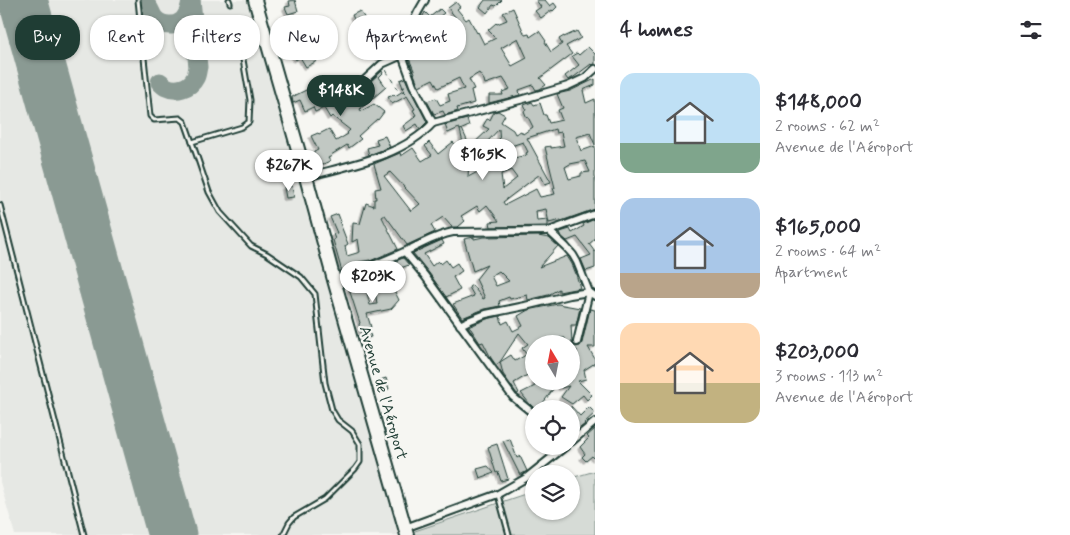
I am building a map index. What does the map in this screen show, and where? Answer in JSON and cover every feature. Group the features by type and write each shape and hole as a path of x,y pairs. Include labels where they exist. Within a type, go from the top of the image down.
{"highway":[{"name":"Avenue de l'Aéroport","path":"255,0 406,532"}],"street":[{"path":"417,15 425,0"},
{"path":"354,90 382,64 391,60"},
{"path":"404,60 413,84 433,123"},
{"path":"306,177 383,155 415,139 433,123 568,86 585,78 595,69"},
{"path":"334,280 406,252 439,235 453,232 549,231 595,214"},
{"path":"549,231 573,255 592,294 579,335"},
{"path":"406,252 513,397 525,407"},
{"path":"460,325 486,314 570,296 592,294"},
{"path":"580,434 595,422"},
{"path":"406,532 498,494 526,478 555,455"}],"lane":[{"path":"138,0 150,116 154,120 180,118 185,122 209,192 220,212 251,246 301,276 315,294 325,383 332,410 338,420 352,431 360,444 360,462 355,469 324,499 294,517 283,535"},
{"path":"192,142 242,127 249,122 250,100 243,60"},
{"path":"0,205 84,535"},
{"path":"498,494 509,535"}],"path":[{"path":"382,64 397,89 413,84"}],"shaded area":[{"path":"0,0 251,0 255,15 174,15 174,60 260,60 260,32 356,376 374,448 400,535 15,535 0,482"},
{"path":"595,471 595,535 412,535 412,532 525,494 525,520 580,520 580,475"}],"building":[{"path":"295,0 298,11 288,14 285,7 290,6 289,1"},
{"path":"485,0 502,0 496,6 493,5 487,13 480,7"},
{"path":"536,0 545,0 550,6 554,3 557,7 541,18 535,11 541,7"},
{"path":"456,2 460,7 457,9 462,15 454,15 448,8"},
{"path":"513,8 525,35 529,34 530,37 539,31 551,52 562,44 559,39 564,36 577,31 581,38 566,46 572,54 540,78 546,85 540,89 536,90 533,85 519,90 520,95 489,103 489,95 503,95 502,92 510,89 503,78 485,84 479,73 469,79 474,89 471,90 474,103 457,108 458,111 445,115 443,111 434,114 427,101 436,98 440,105 450,101 448,94 464,89 459,78 438,88 433,79 419,86 410,60 466,60 466,20 469,18 484,44 496,38 488,30 496,23 507,20 503,13","holes":["518,38 527,58 512,66 501,48"]},
{"path":"440,9 444,13 442,15 432,15"},
{"path":"360,11 362,15 352,15"},
{"path":"588,47 595,54 595,64 591,64 568,80 565,76 579,65 572,56 577,53 579,55"},
{"path":"302,60 317,61 306,67"},
{"path":"382,71 383,73 379,77 386,87 360,109 361,111 374,104 384,112 378,120 358,136 361,139 349,148 347,145 331,155 328,158 330,161 314,167 308,155 318,150 311,136 329,129 336,141 348,134 350,130 332,116 330,118 324,108 315,112 313,107 305,111 300,100 293,103 292,97 324,81 336,105 340,102 344,107 353,95 357,94"},
{"path":"405,78 427,122 420,129 417,124 406,131 403,126 416,115 413,110 415,109 407,96 392,104 388,97 395,96 404,90 400,80"},
{"path":"595,79 595,85 583,90 586,103 595,99 595,145 590,133 576,137 581,151 595,146 595,209 561,221 549,223 546,209 536,211 537,221 548,220 548,226 491,227 490,222 499,221 487,205 480,211 477,206 461,216 465,221 458,227 452,227 443,217 431,225 435,232 407,245 385,215 382,217 398,249 370,261 359,262 360,265 342,272 333,240 335,239 333,234 337,233 330,217 338,214 348,244 345,246 347,256 360,252 358,239 352,242 353,223 360,224 366,203 374,206 374,199 376,199 375,189 381,188 374,164 400,153 401,156 413,148 422,161 432,155 425,146 429,142 438,154 453,142 467,160 460,130 462,129 470,147 489,129 483,126 487,119 490,120 494,112 498,111 505,115 501,122 513,130 515,134 521,131 523,134 533,127 524,111 526,110 524,105 532,102 534,105 540,103 549,123 562,120 558,110 563,108 557,94 570,91","holes":["499,129 500,148 523,142 528,152 526,153 527,155 515,159 497,162 496,153 476,155","555,129 556,133 561,132 564,146 545,147 555,194 540,197 536,189 505,205 503,202 540,174 545,184 551,182 527,138","478,156 483,169 468,177 469,163","585,161 590,172 581,173 581,176 569,179 565,167","511,170 517,178 503,189 501,174","390,172 420,204 411,211 384,176"]},
{"path":"467,119 469,126 448,133 445,125"},
{"path":"385,136 390,147 369,155 367,148 378,145 376,139"},
{"path":"292,186 294,197 286,198 284,187"},
{"path":"595,219 595,239 589,244 595,252 595,268 586,271 581,259 591,255 577,237 567,241 560,232 570,229 572,233 584,226 583,224"},
{"path":"538,236 549,238 558,246 539,267 567,256 572,264 580,288 559,292 559,289 548,295 528,300 527,295 510,299 509,297 499,301 500,306 484,309 462,318 453,304 474,296 469,287 472,285 483,299 485,298 476,279 487,265 473,271 464,239","holes":["499,271 509,281 496,286 491,276"]},
{"path":"442,240 444,244 424,254 432,266 438,261 441,264 446,260 451,267 457,263 462,271 453,277 460,290 446,297 413,253"},
{"path":"403,258 409,265 389,272 387,265"},
{"path":"389,280 399,300 391,309 367,314 371,327 368,328 371,337 363,339 349,289 365,285 370,305 377,304 374,283"},
{"path":"558,304 580,308 576,325 571,325 572,335 525,335 525,340 519,333 496,365 483,342 480,343 468,327 500,316 502,324 508,321 513,331 523,326 518,316 528,310"},
{"path":"590,309 595,310 595,347 588,347 595,359 595,363 584,370 586,379 580,380 580,346"},
{"path":"511,355 515,361 525,356 525,376 514,383 519,393 517,394 503,374 500,362"},
{"path":"386,378 389,389 381,391 377,381"},
{"path":"580,383 592,395 587,400 583,395 577,400 566,400 561,397 566,390 580,390"},
{"path":"527,390 552,390 545,400 527,400 521,393"},
{"path":"589,407 595,413 580,428 580,416"},
{"path":"595,429 595,459 592,456 586,461 582,457 585,454 580,447 589,438 587,436"},
{"path":"510,439 517,458 520,456 525,467 525,472 520,475 503,441"},
{"path":"497,444 508,479 501,481 498,472 496,473 488,447"},
{"path":"488,466 494,473 480,478 477,469"}],"taxiway":[{"path":"36,15 37,0"},
{"path":"160,82 166,87 178,89 186,87 196,77 198,67 191,0"},
{"path":"147,6 159,22 172,25 183,20 188,13 191,1"}],"runway":[{"path":"23,0 172,535"}]}
